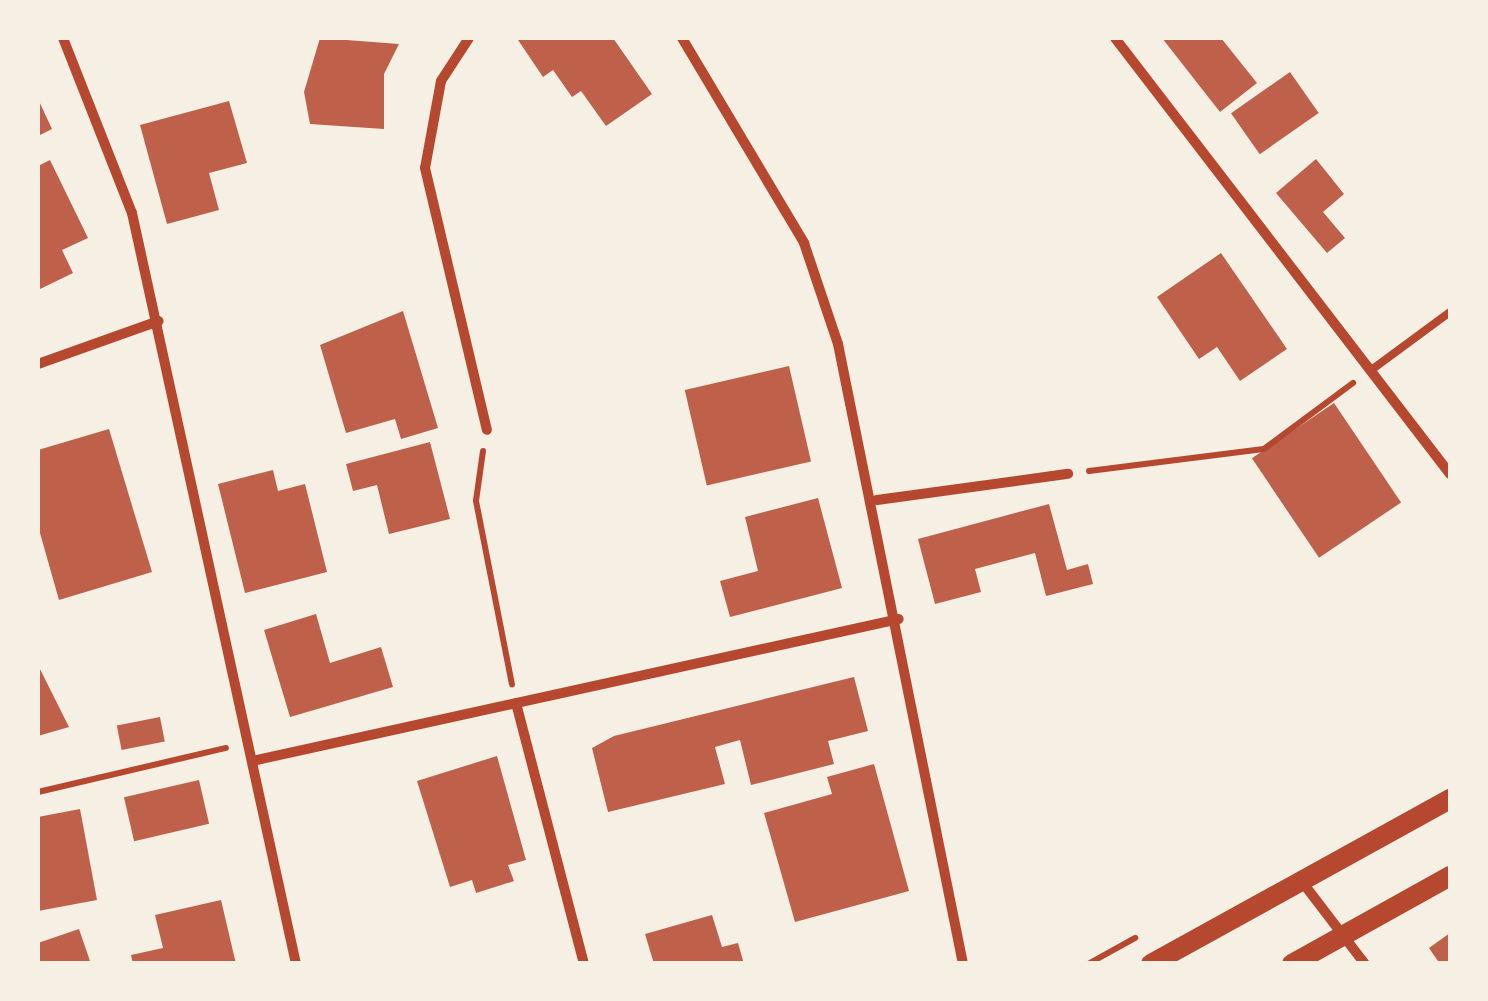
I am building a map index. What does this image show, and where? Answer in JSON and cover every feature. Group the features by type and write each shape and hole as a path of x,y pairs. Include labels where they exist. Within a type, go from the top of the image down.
{"main road":[{"path":"1151,964 1303,884 1450,799"},
{"path":"1292,964 1450,876"}],"street":[{"path":"63,38 97,108 159,321 296,964"},
{"path":"469,38 441,81 425,168 486,430"},
{"path":"682,38 804,244 877,500 963,964"},
{"path":"1114,38 1374,368 1450,474"},
{"path":"38,364 159,321"},
{"path":"877,500 1068,474"},
{"path":"252,761 898,619"},
{"path":"516,703 584,964"},
{"path":"1303,884 1365,964"}],"lane":[{"path":"1374,368 1450,312"}],"path":[{"path":"1068,474 1264,450 1374,368"},
{"path":"486,430 476,501 516,703"},
{"path":"38,792 246,743"}],"building":[{"path":"320,38 399,44 384,74 384,129 310,124 304,92"},
{"path":"613,38 652,94 606,126 581,91 572,97 553,70 543,77 518,40"},
{"path":"1162,38 1221,38 1257,83 1220,112"},
{"path":"1290,72 1319,113 1260,154 1231,113"},
{"path":"38,99 52,129 38,136"},
{"path":"229,101 247,163 209,173 219,210 167,224 140,125"},
{"path":"1316,159 1344,194 1323,212 1345,238 1327,253 1276,193"},
{"path":"50,160 88,238 62,250 73,273 38,290 38,166"},
{"path":"1221,253 1287,349 1240,381 1217,347 1199,359 1157,297"},
{"path":"403,311 438,428 401,439 395,419 346,433 320,345"},
{"path":"789,366 811,461 707,486 685,390"},
{"path":"1334,403 1401,502 1319,558 1252,458"},
{"path":"109,429 152,572 59,600 38,526 38,450"},
{"path":"430,442 450,519 389,534 377,485 353,491 346,464"},
{"path":"273,470 278,491 305,484 327,572 245,593 218,484"},
{"path":"818,498 842,588 730,617 720,581 758,571 745,517"},
{"path":"1049,504 1067,570 1088,564 1093,584 1046,596 1035,553 975,569 981,592 935,604 918,539"},
{"path":"316,614 330,663 381,647 393,687 290,717 264,630"},
{"path":"38,667 69,727 38,736"},
{"path":"854,677 868,731 828,741 834,764 751,785 740,740 715,747 725,784 608,812 592,748 614,736"},
{"path":"160,717 165,742 122,750 117,725"},
{"path":"497,756 526,860 508,865 514,881 476,893 472,880 450,887 417,781"},
{"path":"874,764 909,891 795,922 764,813 832,794 827,777"},
{"path":"199,780 209,824 134,841 124,797"},
{"path":"80,809 97,900 38,911 38,817"},
{"path":"221,900 236,964 133,964 131,955 163,948 155,915"},
{"path":"712,915 722,947 738,943 744,964 654,964 645,934"},
{"path":"79,929 91,964 38,964 38,943"},
{"path":"1450,933 1450,964 1440,964 1429,948"}]}
